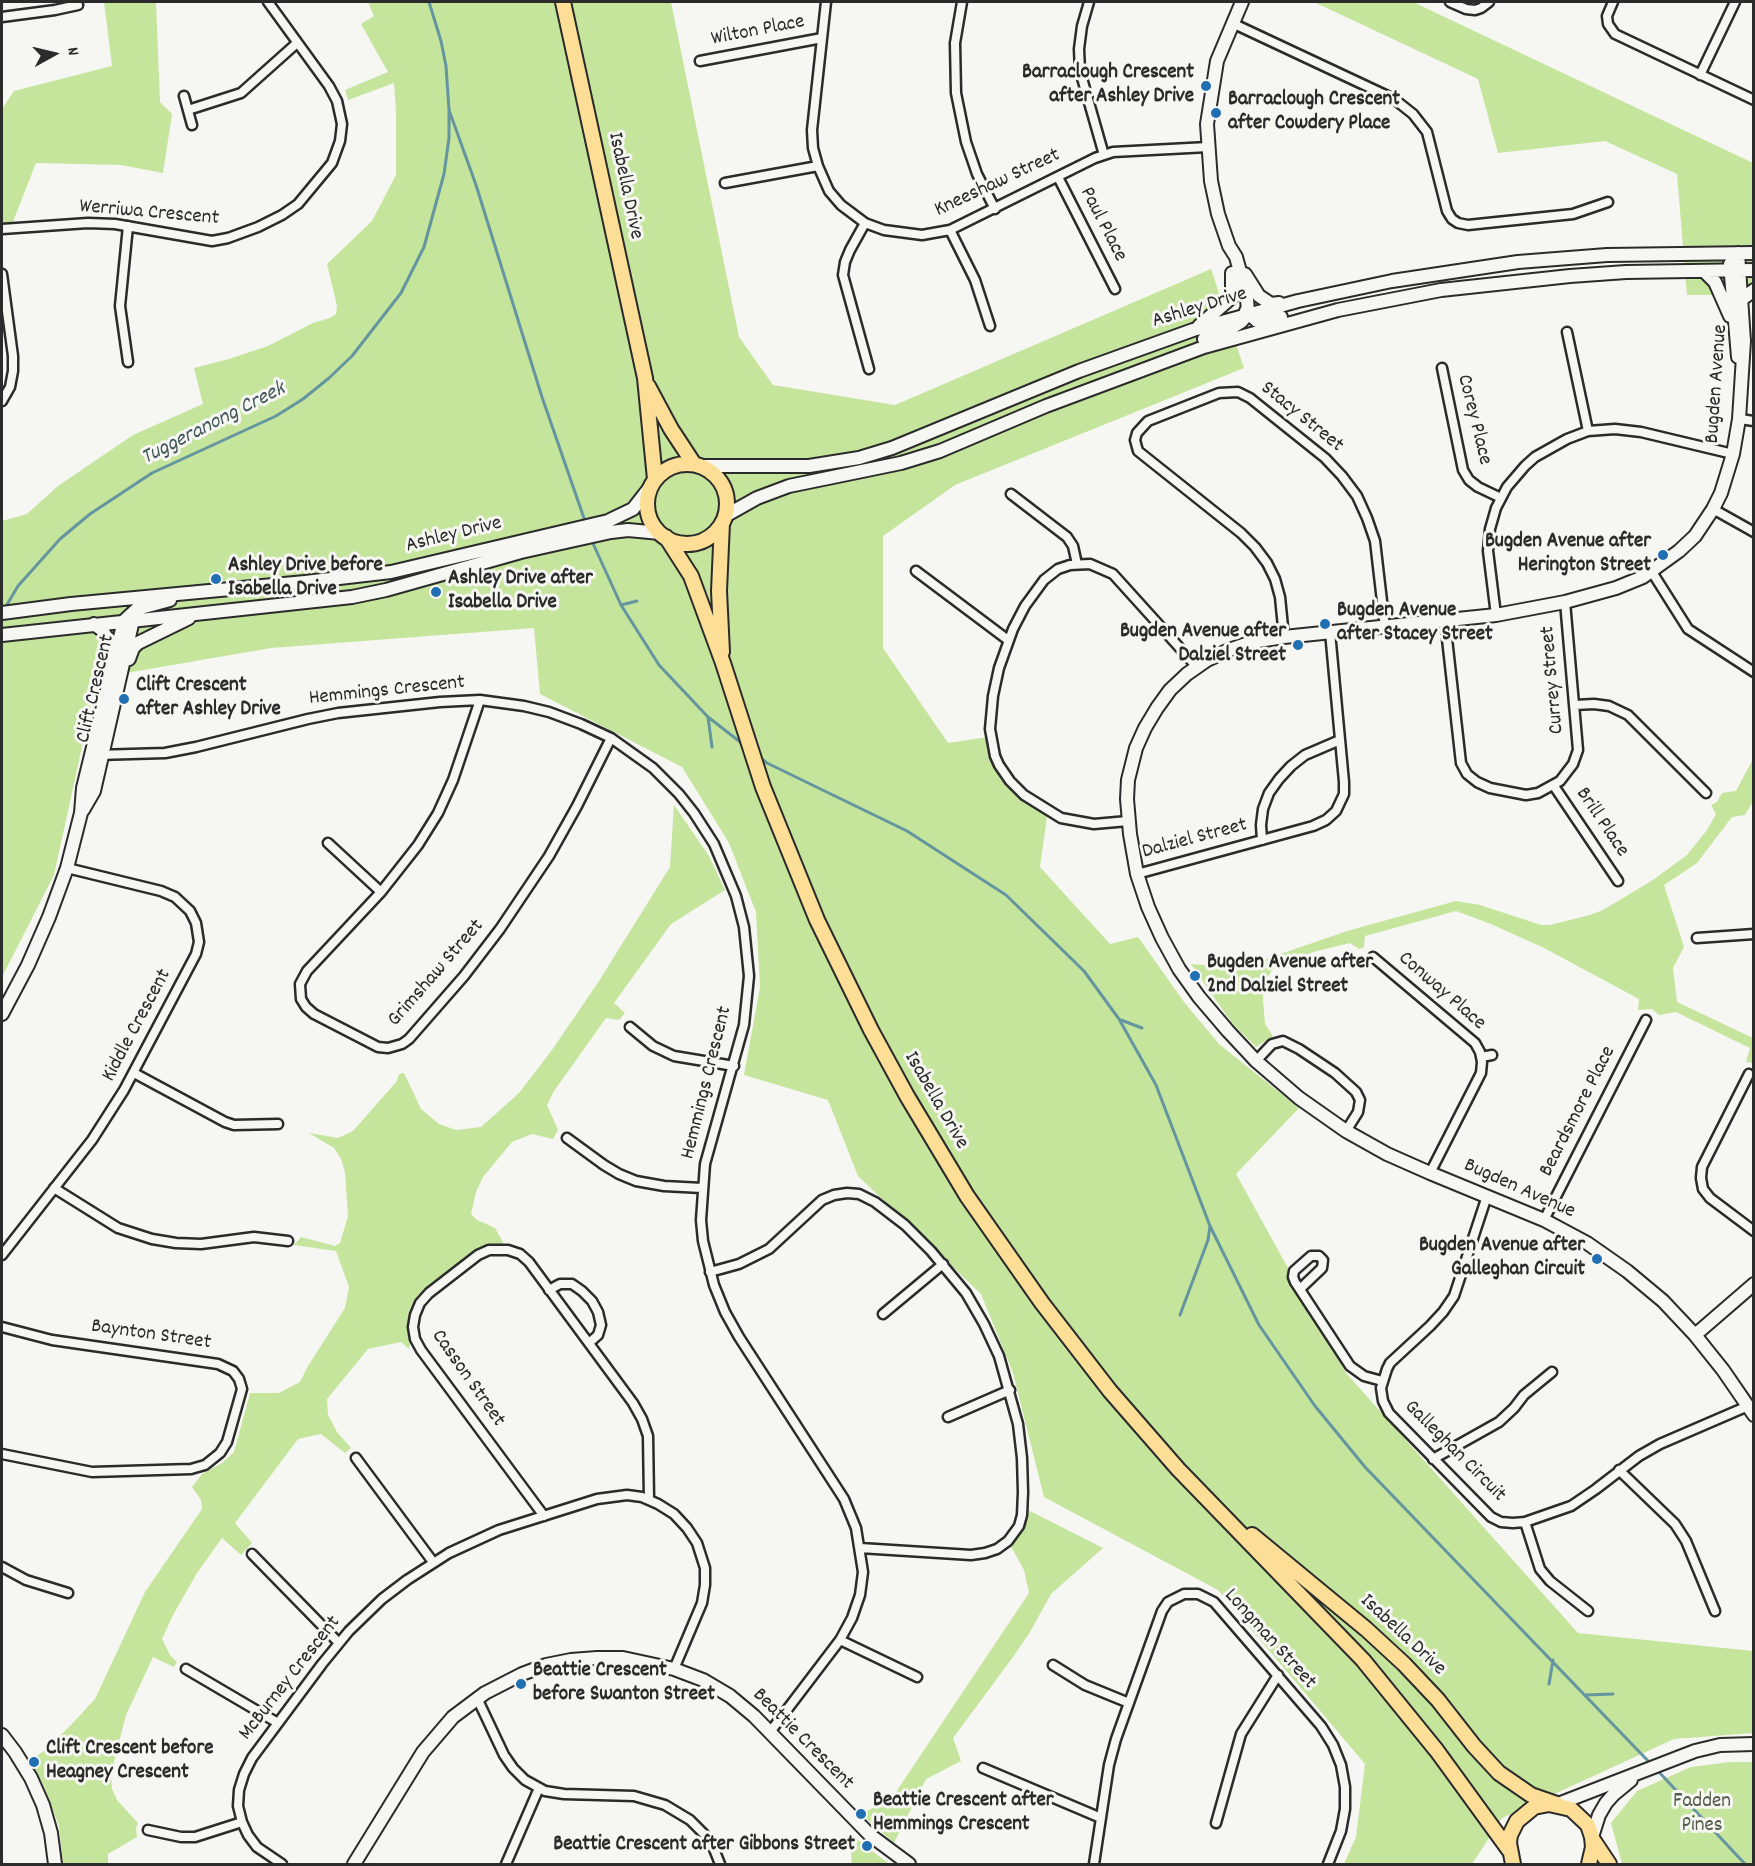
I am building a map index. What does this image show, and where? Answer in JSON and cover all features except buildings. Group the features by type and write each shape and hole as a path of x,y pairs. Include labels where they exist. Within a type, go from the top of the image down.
{"main road":[{"name":"Isabella Drive","path":"563,2 645,378 653,483"},
{"name":"Isabella Drive","path":"645,378 670,429 697,465"},
{"path":"697,465 711,472 722,485 727,501 723,520 714,533 698,542 680,543 663,535 651,521 648,513 648,495 653,483 663,472 673,466 697,465"},
{"name":"Isabella Drive","path":"723,520 719,591 723,663"},
{"name":"Isabella Drive","path":"663,535 691,576 723,663 763,787 798,876 836,962 936,1146 1003,1250 1075,1348 1155,1444 1363,1660 1448,1765 1509,1850 1513,1864"},
{"name":"Isabella Drive","path":"1211,1502 1325,1595 1404,1664 1438,1700 1494,1769 1519,1789 1578,1813 1588,1825 1593,1838"},
{"path":"1509,1850 1510,1835 1521,1816 1541,1805 1557,1804"},
{"path":"1589,1864 1593,1855 1593,1838"},
{"path":"1593,1838 1609,1864"}],"street":[{"name":"Werriwa Crescent","path":"2,230 87,224 128,226 212,241 228,238 282,215 305,197 335,156 342,124 337,100 268,2"},
{"name":"Kneeshaw Street","path":"826,2 812,130 813,148 829,191 841,205 865,223 900,234 922,235 950,230 1104,155 1131,150 1208,147"},
{"path":"962,2 955,43 956,93 966,142 977,174 995,209"},
{"path":"1089,2 1082,26 1079,49 1080,71 1104,155"},
{"path":"1046,406 1075,387 1225,332 1241,322 1248,314 1247,297 1218,214 1211,181 1207,124 1217,61 1242,2"},
{"path":"1450,2 1475,10 1489,2"},
{"path":"1612,2 1607,16 1610,28 1615,34 1754,100"},
{"path":"1700,75 1736,2"},
{"path":"2,17 55,10 78,4"},
{"path":"1232,23 1394,99 1413,114 1423,126 1429,139 1447,212 1458,223 1468,225 1573,214 1608,202"},
{"name":"Wilton Place","path":"700,61 822,38"},
{"path":"188,110 241,93 297,43"},
{"path":"183,96 192,125"},
{"path":"725,183 818,166"},
{"name":"Paul Place","path":"1058,177 1115,289"},
{"path":"865,223 849,250 843,274 869,369"},
{"path":"128,226 120,306 128,362"},
{"path":"950,230 975,280 990,326"},
{"path":"1232,252 1228,259 1240,299 1248,314 1257,321 1393,292 1442,290"},
{"path":"1232,252 1259,296 1271,304 1298,301"},
{"name":"Bugden Avenue","path":"1733,253 1741,300 1744,340 1739,419 1733,454 1720,493 1713,509 1695,536 1652,572 1616,588 1565,602 1496,615 1284,637 1252,642 1229,650 1197,667 1170,690 1145,728 1136,748 1128,780 1128,821 1137,874 1162,938 1179,969 1203,1002 1256,1060 1299,1098 1346,1131 1387,1154 1544,1220 1587,1243 1627,1271 1663,1301 1695,1335 1751,1411"},
{"name":"Ashley Drive","path":"697,465 809,466 859,458 892,448 1079,370 1193,330 1298,301 1392,281 1518,262 1607,255 1754,253"},
{"path":"1735,270 1734,326 1741,373"},
{"name":"Ashley Drive","path":"723,520 757,498 789,486 901,462 940,451 1046,406 1204,347 1338,310 1442,290 1570,276 1626,272 1754,270"},
{"path":"1704,271 1715,282 1734,326"},
{"path":"1193,330 1232,297 1232,273"},
{"path":"2,274 13,356 10,387 2,402"},
{"path":"1741,300 1754,290"},
{"path":"1567,332 1588,431"},
{"name":"Corey Place","path":"1442,368 1463,470 1469,480 1478,487 1501,498"},
{"name":"Stacy Street","path":"1284,637 1280,597 1267,562 1241,533 1138,451 1135,444 1137,433 1148,421 1219,393 1238,392 1250,398 1325,458 1357,496 1367,518 1375,541 1385,627"},
{"path":"1739,419 1754,421"},
{"path":"1496,615 1488,551 1490,529 1501,498 1515,476 1535,457 1560,442 1588,431 1615,429 1641,432 1733,454"},
{"name":"Ashley Drive","path":"2,613 88,602 391,572 609,526 633,509 653,483"},
{"path":"1011,494 1067,537 1073,546 1077,564"},
{"path":"1713,509 1754,532"},
{"name":"Ashley Drive","path":"609,526 663,535"},
{"name":"Ashley Drive","path":"2,635 128,619 198,614 352,597 387,590 556,538"},
{"path":"1128,821 1094,824 1061,818 1024,795 999,765 990,729 997,677 1008,640 1025,606 1044,580 1058,569 1077,564 1096,566 1113,574 1197,667"},
{"path":"916,571 1008,640"},
{"path":"1652,572 1688,629 1754,672"},
{"path":"128,619 137,609 211,590"},
{"name":"Clift Crescent","path":"2,1014 50,917 67,868 81,813 83,788 97,755 128,619 116,607 88,602"},
{"name":"Currey Street","path":"1554,786 1570,770 1578,750 1565,602"},
{"path":"116,675 138,643 198,614"},
{"path":"1445,621 1458,752 1467,774 1477,783 1513,794 1538,793 1554,786"},
{"path":"94,624 107,638 116,675"},
{"name":"Dalziel Street","path":"1137,874 1313,826 1326,820 1336,811 1344,794 1330,632"},
{"name":"Hemmings Crescent","path":"97,755 165,753 338,713 480,700 549,712 611,738 637,755 667,781 681,796 706,831 714,844 736,896 744,927 748,960 747,1009 734,1066 711,1141 702,1188 703,1241 710,1272 725,1312 844,1499 856,1528 863,1572 860,1595 852,1618 840,1640 770,1732"},
{"name":"Grimshaw Street","path":"480,700 453,780 438,813 407,861 307,971 300,984 300,994 306,1007 314,1014 370,1044 388,1048 402,1044 409,1039 464,976 500,929 549,856 611,738"},
{"path":"1575,705 1609,706 1628,715 1706,793"},
{"name":"Dalziel Street","path":"1262,840 1263,809 1279,779 1305,755 1340,740"},
{"name":"Brill Place","path":"1554,786 1618,880"},
{"path":"328,843 381,892"},
{"name":"Kiddle Crescent","path":"2,1255 92,1140 134,1073 196,954 199,942 196,922 186,906 175,897 161,891 67,868"},
{"path":"1697,938 1754,934"},
{"name":"Conway Place","path":"1373,957 1475,1043 1481,1057 1479,1078 1430,1173"},
{"name":"Beardsmore Place","path":"1544,1220 1646,1020"},
{"path":"630,1027 653,1046 674,1056 734,1066"},
{"path":"1256,1060 1272,1044 1283,1041 1335,1073 1356,1092 1360,1100 1358,1112 1346,1131"},
{"name":"Conway Place","path":"1481,1057 1492,1054"},
{"path":"134,1073 225,1122 234,1125 278,1124"},
{"path":"1749,1074 1702,1167 1701,1178 1703,1189 1710,1198 1754,1231"},
{"path":"567,1138 611,1170 636,1181 664,1186 702,1188"},
{"path":"54,1188 118,1228 152,1239 201,1244 254,1238 288,1241"},
{"path":"710,1272 755,1258 781,1239 822,1200 846,1193 865,1196 905,1225 943,1264 966,1293 984,1324 999,1356 1018,1424 1023,1492 1019,1527 1012,1537 991,1551 971,1555 860,1548"},
{"path":"1300,1289 1350,1366 1364,1376 1382,1381 1390,1364 1430,1326 1454,1296 1487,1196"},
{"name":"Casson Street","path":"544,1516 415,1340 413,1327 420,1303 429,1293 478,1255 489,1251 508,1250 520,1254 529,1262 633,1403 648,1436 649,1499"},
{"path":"883,1314 943,1264"},
{"path":"549,1290 560,1284 572,1284 591,1301 598,1312 601,1325 598,1335 589,1343"},
{"path":"1695,1335 1752,1290"},
{"name":"Baynton Street","path":"2,1327 52,1340 218,1364 233,1371 242,1389 224,1447 210,1461 191,1469 92,1472 2,1454"},
{"path":"1433,1459 1499,1422 1524,1395 1552,1372"},
{"name":"Galleghan Circuit","path":"1382,1381 1383,1401 1389,1413 1491,1517 1513,1523 1571,1506 1619,1470 1660,1444 1751,1411"},
{"path":"948,1417 1010,1390"},
{"path":"356,1458 434,1562"},
{"path":"1619,1470 1675,1524 1686,1541 1715,1611"},
{"name":"McBurney Crescent","path":"282,1864 257,1847 242,1822 239,1798 243,1774 252,1758 339,1642 382,1599 434,1562 482,1537 612,1496 627,1495 649,1499 674,1514 697,1543 705,1568 705,1585 702,1603 674,1669"},
{"path":"1525,1521 1540,1569 1550,1581 1588,1611"},
{"path":"252,1554 339,1642"},
{"path":"2,1567 26,1580 68,1593"},
{"name":"Longman Street","path":"1094,1864 1109,1765 1161,1611 1168,1602 1185,1594 1198,1594 1214,1602 1321,1726 1333,1745 1341,1766 1345,1787 1345,1809 1341,1831 1328,1864"},
{"path":"840,1640 917,1677"},
{"name":"Beattie Crescent","path":"354,1864 423,1752 442,1728 477,1698 522,1674 546,1665 571,1660 623,1658 674,1669 703,1680 730,1696 770,1732 842,1808 878,1841 909,1864"},
{"path":"1053,1665 1085,1685 1129,1703"},
{"path":"186,1670 278,1723"},
{"path":"1216,1823 1241,1734 1278,1675"},
{"path":"477,1698 513,1768 525,1780 539,1788 564,1794 634,1796 665,1805 690,1820 704,1834 720,1864"},
{"path":"2,1735 31,1778 43,1805 54,1857"},
{"path":"1557,1804 1695,1751 1720,1746 1754,1744"},
{"path":"983,1768 1101,1818"},
{"path":"1593,1838 1599,1815 1606,1803 1642,1772"},
{"path":"506,1864 539,1788"},
{"path":"148,1830 181,1838 195,1837 242,1822"},
{"path":"1503,1864 1509,1850"}],"green space":[{"path":"104,2 156,2 160,102 172,114 163,173 121,165 36,163 10,229 2,229 2,109 14,91 112,66"},
{"path":"368,2 671,2 739,337 773,385 895,405 1211,269 1244,368 955,485 883,536 883,648 948,743 988,737 1008,783 1023,801 1047,817 1040,867 1110,944 1138,937 1184,1002 1219,1044 1299,1108 1236,1174 1346,1373 1578,1633 1753,1651 1753,1733 1674,1739 1502,1818 1472,1864 1344,1864 1356,1837 1365,1764 1218,1590 1044,1497 1013,1373 981,1294 858,1176 828,1100 744,1075 760,987 756,912 729,843 682,767 540,694 534,628 271,648 97,678 54,875 2,977 2,521 27,514 58,486 133,435 203,404 194,368 268,346 336,314 337,306 327,264 372,221 396,175 394,83 348,100 345,90 388,72 361,24 374,16"},
{"path":"1314,2 1413,2 1753,163 1753,295 1687,295 1677,174 1605,141 1498,153 1478,79"},
{"path":"1753,759 1753,801 1745,815 1732,817 1697,863 1664,885 1684,947 1673,968 1677,1002 1753,1038 1753,1063 1746,1062 1750,1048 1676,1012 1659,1015 1652,1009 1638,1010 1639,999 1544,948 1456,911 1365,936 1364,947 1359,949 1350,943 1313,952 1273,969 1262,986 1265,1024 1273,1036 1256,1047 1231,1022 1191,964 1240,968 1347,931 1456,901 1480,905 1541,925 1590,915 1603,910 1653,880 1687,855 1707,830 1716,814 1711,805 1717,802 1722,793 1736,791"},
{"path":"674,805 709,856 725,890 671,924 614,1003 625,1013 619,1020 606,1018 554,1091 547,1105 558,1130 553,1139 532,1134 512,1142 483,1177 476,1192 471,1214 477,1220 495,1228 503,1242 502,1245 483,1247 474,1251 418,1295 411,1308 408,1321 411,1341 409,1349 401,1342 368,1349 327,1399 328,1415 337,1432 351,1448 345,1453 321,1434 298,1439 235,1523 252,1543 241,1555 222,1538 197,1573 162,1639 170,1655 177,1662 174,1667 153,1657 126,1715 111,1773 112,1789 117,1800 138,1823 137,1837 108,1854 108,1864 63,1864 59,1826 43,1784 29,1761 44,1751 95,1699 145,1592 202,1509 201,1500 192,1487 202,1474 222,1463 234,1452 250,1393 279,1393 300,1382 345,1308 349,1287 336,1251 294,1245 301,1237 335,1246 340,1243 348,1216 345,1172 341,1159 334,1148 309,1133 338,1138 353,1131 397,1081 399,1074 404,1073 421,1109 439,1124 456,1130 481,1127 519,1093 552,1050 599,981 670,867"},
{"path":"1028,1510 1103,1548 1051,1594 1013,1657 953,1738 961,1761 926,1779 894,1843 861,1814 892,1798 1029,1593 1024,1570 1008,1541"},
{"name":"Fadden Pines","path":"1730,1762 1753,1762 1753,1864 1622,1864 1611,1823 1637,1791 1691,1767"},
{"path":"849,1833 889,1864 852,1864"}],"waterway":[{"name":"Tuggeranong Creek","path":"5,608 18,586 60,539 90,514 152,473 276,416 303,399 352,356 401,293 424,247 444,174 449,138 446,66 429,2"},
{"path":"449,110 476,185 542,397 586,524"},
{"path":"591,539 621,605 659,665 708,717 744,745"},
{"path":"621,605 637,601"},
{"path":"708,717 712,747"},
{"path":"758,756 767,763 907,831 1006,895 1084,971 1119,1019 1156,1085 1210,1226 1259,1325 1315,1406 1365,1467 1651,1764"},
{"path":"1121,1020 1142,1028"},
{"path":"1180,1315 1208,1240 1210,1226"},
{"path":"1549,1684 1553,1660"},
{"path":"1586,1695 1613,1694"},
{"path":"1658,1771 1745,1864"}],"place":[{"name":"Barraclough Crescent after Ashley Drive","path":"1206,86"},
{"name":"Barraclough Crescent after Cowdery Place","path":"1216,113"},
{"name":"Bugden Avenue after Herington Street","path":"1663,555"},
{"name":"Ashley Drive before Isabella Drive","path":"216,579"},
{"name":"Ashley Drive after Isabella Drive","path":"436,592"},
{"name":"Bugden Avenue after Stacey Street","path":"1325,624"},
{"name":"Bugden Avenue after Dalziel Street","path":"1298,645"},
{"name":"Clift Crescent after Ashley Drive","path":"124,699"},
{"name":"Bugden Avenue after 2nd Dalziel Street","path":"1195,976"},
{"name":"Bugden Avenue after Galleghan Circuit","path":"1597,1259"},
{"name":"Beattie Crescent before Swanton Street","path":"521,1684"},
{"name":"Clift Crescent before Heagney Crescent","path":"34,1762"},
{"name":"Beattie Crescent after Hemmings Crescent","path":"861,1814"},
{"name":"Beattie Crescent after Gibbons Street","path":"867,1846"}]}
